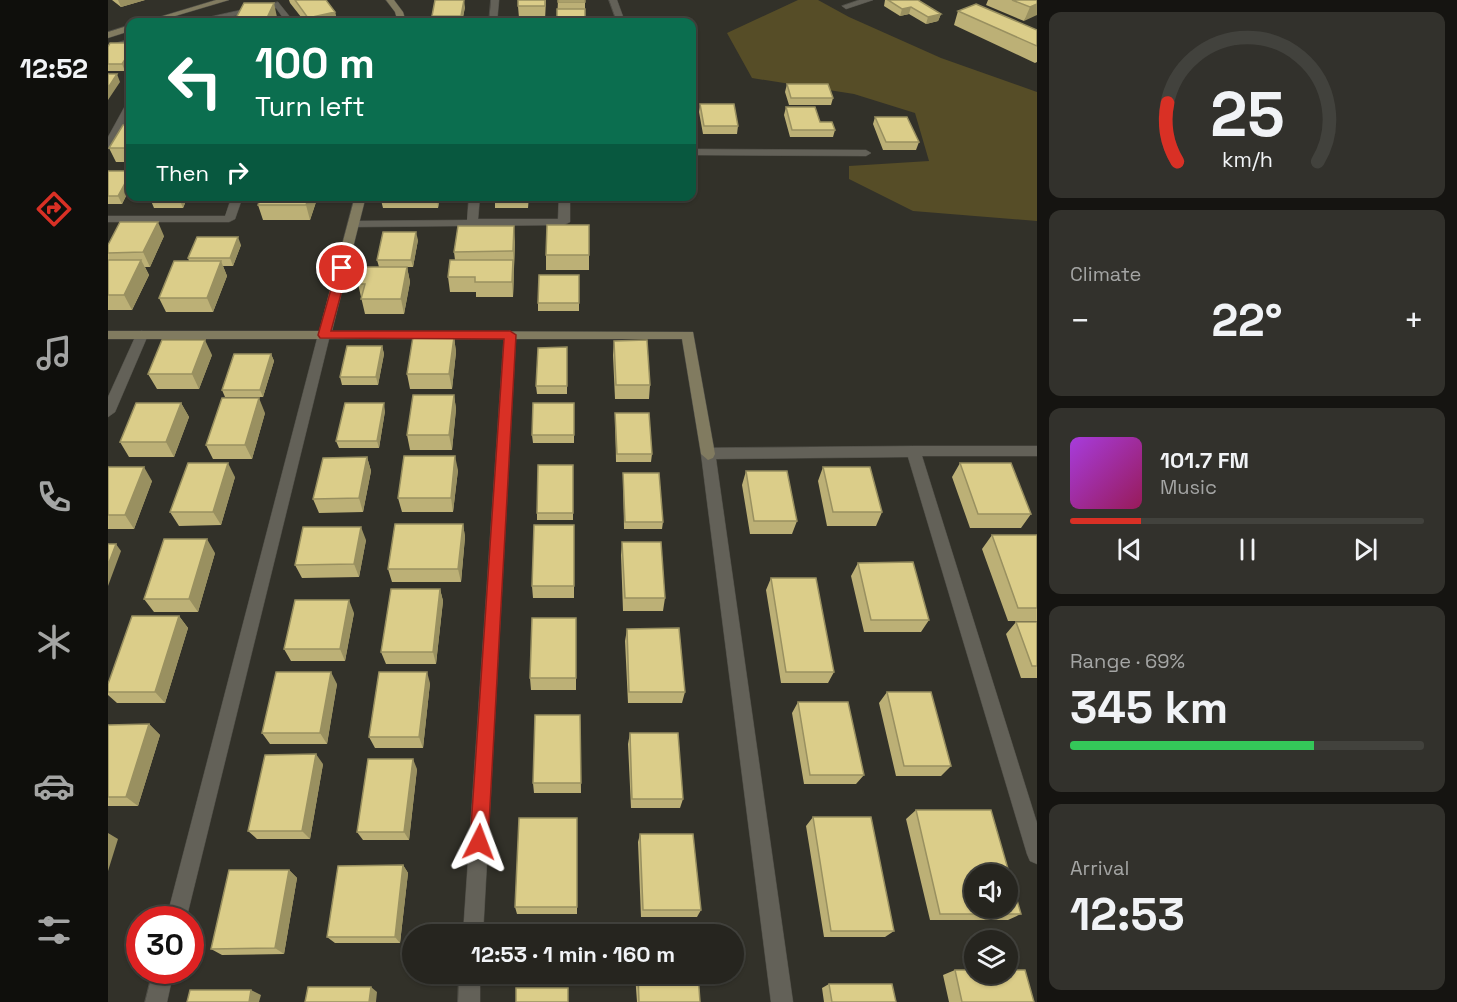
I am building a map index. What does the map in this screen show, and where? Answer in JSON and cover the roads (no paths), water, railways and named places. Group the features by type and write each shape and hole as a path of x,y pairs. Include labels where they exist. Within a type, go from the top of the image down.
{"street":[{"path":"161,18 225,0"},
{"path":"390,0 401,18"},
{"path":"493,18 495,0"},
{"path":"613,0 620,18"},
{"path":"846,6 869,0"},
{"path":"211,18 278,5 287,18"},
{"path":"108,35 126,29"},
{"path":"108,49 126,43"},
{"path":"108,146 126,113"},
{"path":"696,152 866,153"},
{"path":"108,219 229,219 236,201"},
{"path":"180,906 360,201"},
{"path":"472,223 474,201"},
{"path":"354,224 564,222 565,201"},
{"path":"108,335 688,335 708,454 782,1002"},
{"path":"108,412 142,335"},
{"path":"474,924 510,335"},
{"path":"913,451 1037,854"},
{"path":"708,454 1037,451"},
{"path":"156,1002 160,984"},
{"path":"469,1002 470,984"}]}
